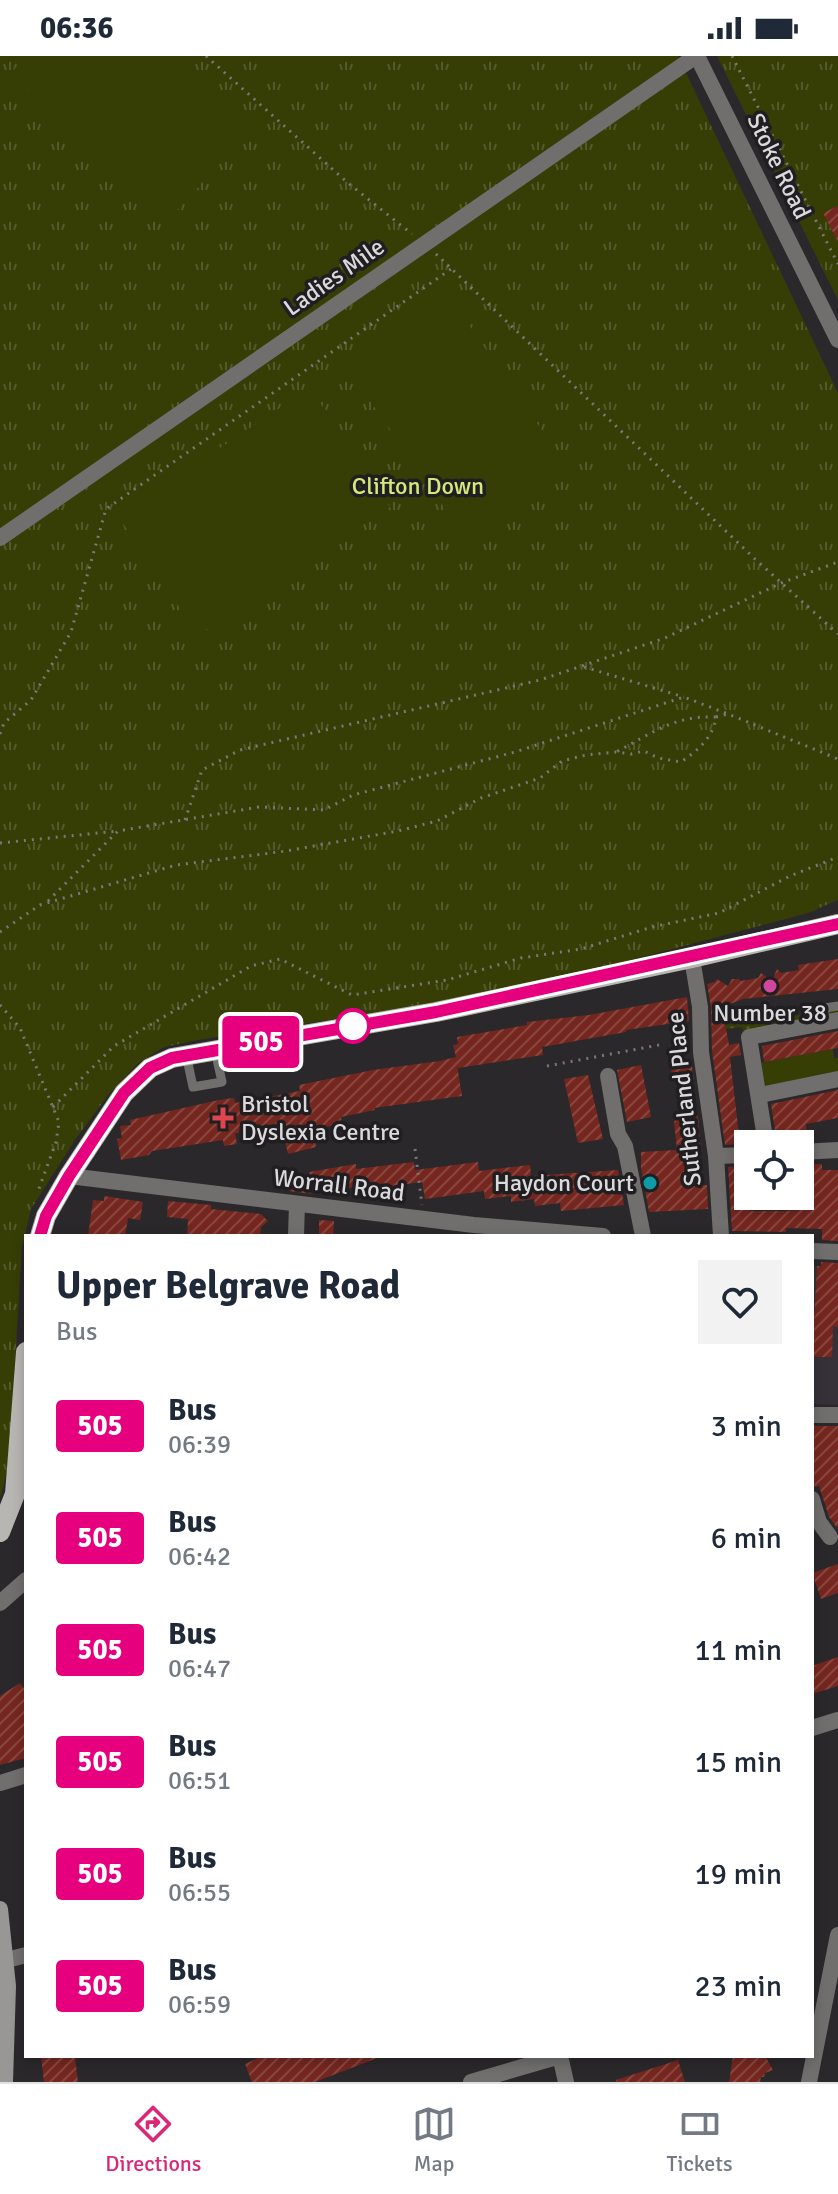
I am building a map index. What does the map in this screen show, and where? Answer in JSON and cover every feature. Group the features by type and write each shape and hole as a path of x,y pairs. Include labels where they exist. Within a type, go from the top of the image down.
{"main road":[{"path":"41,1234 46,1216 69,1176 124,1093 150,1068 186,1054 436,1012 838,924"},
{"path":"0,1532 15,1494 24,1378"},
{"path":"0,1909 7,1960 5,2082"}],"street":[{"name":"Ladies Mile","path":"0,538 697,56"},
{"name":"Stoke Road","path":"697,56 838,340"},
{"name":"Sutherland Place","path":"692,958 716,1156 721,1234"},
{"path":"764,1130 749,1037 838,1020"},
{"path":"608,1076 618,1134 625,1146 643,1234"},
{"path":"760,1095 838,1079"},
{"path":"814,1151 838,1150"},
{"path":"716,1156 734,1155"},
{"name":"Worrall Road","path":"69,1176 423,1219 475,1231 552,1234"},
{"path":"296,1234 297,1204"},
{"path":"814,1251 838,1252"},
{"path":"814,1415 838,1415"},
{"path":"814,1506 819,1522 834,1536 814,1543"},
{"path":"0,1603 24,1582"},
{"path":"814,1727 838,1720"},
{"path":"0,1783 24,1776"},
{"path":"814,2036 820,1980 838,1935"},
{"path":"7,1960 24,1956"},
{"path":"471,2082 553,2058"},
{"path":"560,2058 566,2082"},
{"path":"809,2082 812,2058"}],"lane":[{"path":"818,1009 838,1006"},
{"path":"186,1054 193,1087 222,1082 215,1050"}],"path":[{"path":"206,56 348,183 425,244 527,344 838,634"},
{"path":"732,56 838,264"},
{"path":"0,734 4,723 31,700 71,632 106,509 451,269"},
{"path":"185,820 202,770 240,750 540,680 665,638 781,583 838,562"},
{"path":"582,666 684,697 838,759"},
{"path":"0,843 118,831 259,807 324,810 353,795 515,752 684,697"},
{"path":"616,752 660,727 697,716 728,714"},
{"path":"47,902 176,865 286,851 437,821 481,798 540,778 562,761 644,751 658,758 681,762 714,732 716,717"},
{"path":"0,932 47,902 118,831"},
{"path":"53,1107 114,1046 251,966 280,959 352,995 447,980 521,958 581,949 652,927 719,913 790,876 838,857"},
{"path":"0,1005 20,1028 59,1122 59,1131 36,1195"},
{"path":"547,1066 659,1045"},
{"path":"415,1149 423,1219"}],"shaded area":[{"path":"814,1267 838,1267 838,1405 814,1404"}],"green space":[{"name":"Clifton Down","path":"0,56 678,56 838,393 838,900 808,913 589,971 419,1006 198,1040 164,1047 137,1064 108,1095 75,1140 31,1209 22,1246 9,1464 0,1499"},
{"path":"27,56 172,56 252,128 170,218 11,73"},
{"path":"257,56 326,56 292,90"},
{"path":"717,56 838,56 838,300"},
{"path":"444,289 566,465 463,535 342,360"},
{"path":"310,388 390,507 198,635 118,516"},
{"path":"792,1009 793,1016 838,1009 838,1016 743,1031 742,1027 726,1029 724,1020"},
{"path":"833,1049 834,1058 838,1058 838,1072 763,1087 759,1063"}],"building":[{"path":"838,206 838,242 823,213"},
{"path":"838,959 838,989 743,999 722,1007 729,1045 739,1043 741,1055 730,1057 738,1130 734,1130 734,1144 725,1145 712,1051 707,984 717,979 728,986 732,979 758,978 761,973 772,981 777,969 781,973 799,970 798,965"},
{"path":"687,997 689,1021 542,1047 543,1055 458,1068 457,1065 462,1096 374,1108 341,1117 342,1124 313,1129 316,1147 288,1154 281,1123 239,1130 235,1133 237,1144 224,1146 223,1140 152,1151 149,1155 121,1160 117,1139 122,1138 120,1126 131,1125 130,1120 219,1100 234,1098 235,1103 300,1091 299,1085 456,1057 453,1045 458,1044 457,1037 527,1025 527,1022 589,1015"},
{"path":"838,1031 838,1048 764,1062 762,1046"},
{"path":"691,1060 694,1080 673,1082 670,1063"},
{"path":"641,1065 651,1117 627,1122 617,1070"},
{"path":"588,1075 603,1139 578,1143 564,1079"},
{"path":"838,1090 838,1118 806,1124 806,1130 775,1130 771,1104"},
{"path":"698,1116 703,1185 707,1185 708,1209 649,1212 641,1152 677,1150 674,1121"},
{"path":"414,1162 415,1170 478,1162 479,1171 530,1165 531,1176 618,1170 624,1205 561,1211 560,1203 535,1206 534,1199 511,1202 511,1196 485,1199 484,1191 425,1199 422,1182 363,1190 362,1186 342,1189 341,1185 312,1189 309,1172 356,1164 356,1169"},
{"path":"814,1164 822,1164 822,1170 838,1170 838,1241 822,1240 822,1229 732,1231 728,1167 734,1166 734,1210 814,1210"},
{"path":"290,1180 309,1182 311,1194 289,1191"},
{"path":"104,1196 143,1202 140,1220 128,1218 125,1234 88,1234 93,1200 104,1201"},
{"path":"168,1201 261,1214 268,1221 261,1227 260,1234 187,1234 188,1219 167,1217"},
{"path":"319,1220 334,1221 333,1234 319,1234"},
{"path":"821,1262 838,1263 838,1327 833,1326 832,1357 814,1357 817,1266 821,1266"},
{"path":"814,1426 838,1426 838,1529 829,1517 819,1486 815,1487"},
{"path":"838,1564 838,1593 821,1599 814,1572"},
{"path":"838,1657 838,1686 814,1693 814,1665"},
{"path":"20,1683 24,1688 24,1759 0,1765 0,1696"},
{"path":"41,2058 75,2058 78,2082 44,2082"},
{"path":"258,2058 377,2058 315,2082 252,2082 245,2064"},
{"path":"733,2058 766,2058 773,2070 765,2073 760,2082 729,2082"},
{"path":"678,2060 685,2082 616,2082 616,2080"}],"bus line":[{"name":"505","path":"41,1234 46,1216 69,1176 124,1093 150,1068 172,1058 436,1012 838,924"}],"place":[{"name":"Number 38","path":"770,986"},
{"name":"Bristol Dyslexia Centre","path":"223,1118"},
{"name":"Haydon Court","path":"650,1183"}]}
